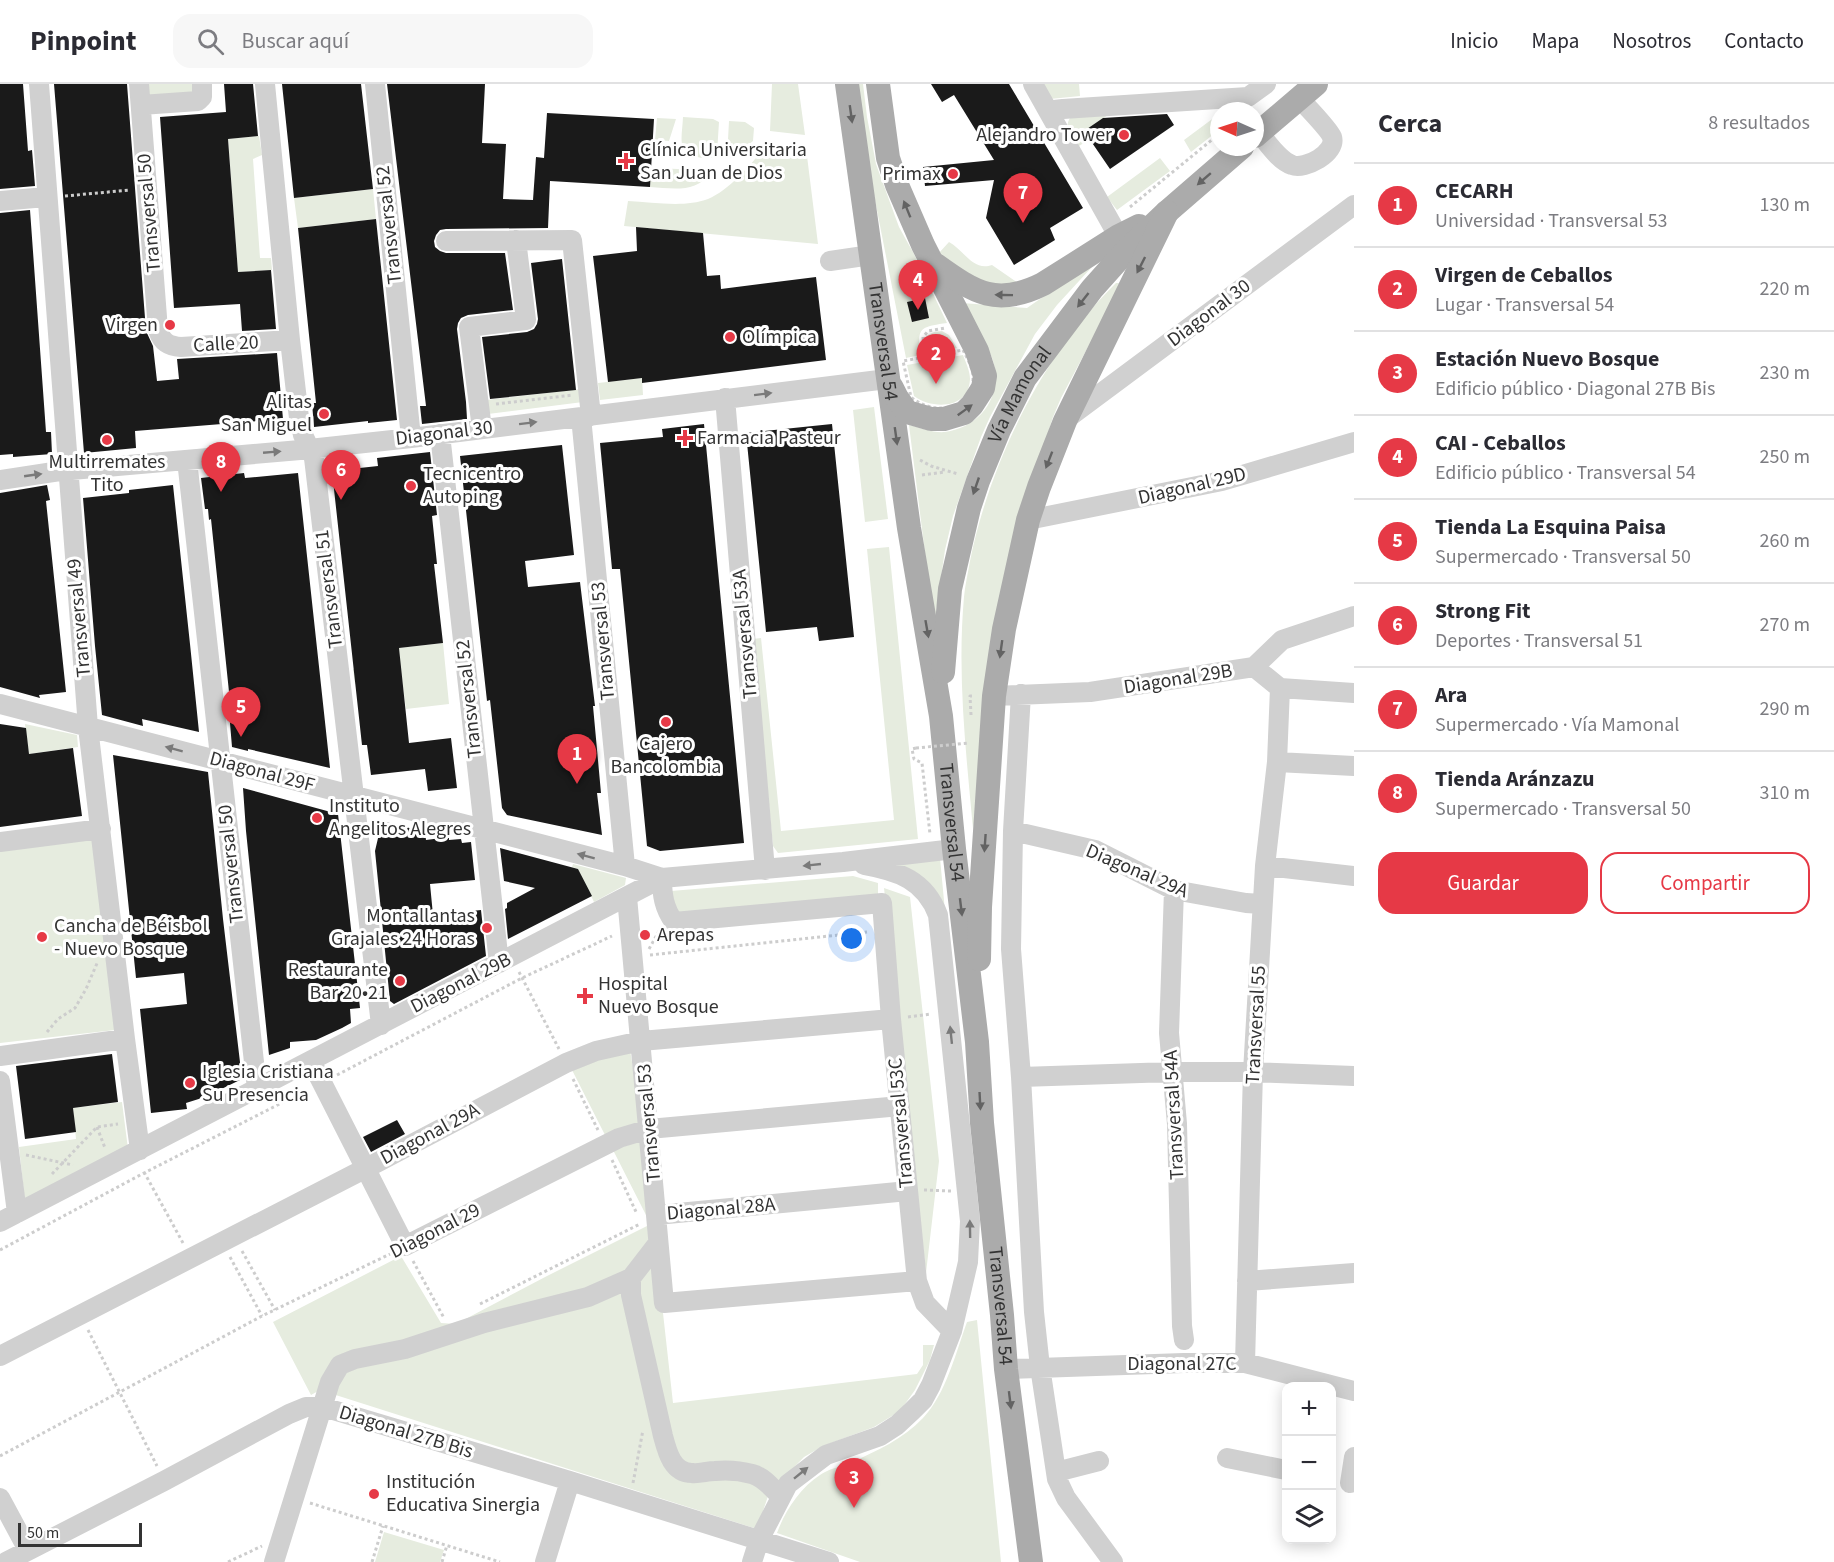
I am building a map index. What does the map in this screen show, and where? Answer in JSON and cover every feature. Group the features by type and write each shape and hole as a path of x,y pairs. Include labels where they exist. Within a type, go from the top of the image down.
{"main road":[{"name":"Transversal 54","path":"847,84 909,528 942,716 942,846 977,1042 982,1123 1006,1369 1031,1562"},
{"path":"878,84 888,158 914,225 977,351 985,376 978,398 964,413 944,419 931,419 907,412 887,379"},
{"name":"Vía Mamonal","path":"1264,128 1308,91"},
{"name":"Vía Mamonal","path":"942,716 950,589 966,519 978,481 999,430 1025,378 1092,289 1122,244 1167,212 1231,156"},
{"path":"977,1042 980,907 994,696 1004,629 1028,520 1065,421 1167,212"},
{"path":"932,262 963,285 986,294 1011,296 1043,284 1122,244"}],"street":[{"name":"Transversal 49","path":"39,84 88,727 124,1039 140,1150"},
{"name":"Transversal 50","path":"139,84 158,330 163,341"},
{"path":"141,105 198,100 202,96 202,84"},
{"name":"Transversal 51","path":"265,84 299,418 303,435 314,458 381,1025"},
{"name":"Transversal 52","path":"375,84 411,438"},
{"path":"1033,84 1122,244"},
{"path":"1050,114 1054,110 1247,91 1266,84"},
{"path":"1264,146 1291,165 1306,164 1317,160 1328,151 1332,145 1332,136 1308,91"},
{"path":"0,201 46,197"},
{"name":"Diagonal 30","path":"1065,421 1354,205"},
{"path":"482,429 470,327 526,320 516,240"},
{"name":"Transversal 53","path":"446,241 573,240 588,393 586,416 625,866"},
{"path":"830,261 871,255"},
{"name":"Calle 20","path":"163,341 181,347 290,340"},
{"name":"Diagonal 30","path":"0,480 67,471 411,438 887,379"},
{"name":"Transversal 53A","path":"725,398 765,870"},
{"name":"Transversal 52","path":"440,434 500,963"},
{"name":"Diagonal 29D","path":"1028,520 1222,481 1354,442"},
{"name":"Transversal 50","path":"187,460 257,1089"},
{"path":"1254,667 1282,640 1354,616"},
{"name":"Diagonal 29B","path":"994,696 1090,692 1254,667 1280,688"},
{"path":"1280,688 1354,693"},
{"name":"Transversal 55","path":"1245,1358 1253,1072 1264,866 1277,762 1280,688"},
{"name":"Transversal 54","path":"1021,694 1013,831 1011,949 1021,1077 1034,1312 1057,1479 1066,1498 1113,1562"},
{"name":"Diagonal 29F","path":"0,704 625,866 662,878"},
{"path":"1277,762 1354,766"},
{"path":"0,842 101,829"},
{"name":"Diagonal 29A","path":"1013,831 1095,850 1174,890 1235,902 1262,904"},
{"name":"Diagonal 29B","path":"8,1218 662,878 843,862 942,846"},
{"path":"752,1562 759,1540 788,1484 826,1455 880,1436 897,1425 923,1400 952,1331 968,1262 970,1221 938,915 931,898 910,879 886,869 843,862"},
{"path":"1264,866 1354,876"},
{"path":"662,878 666,911"},
{"name":"Transversal 54A","path":"1174,890 1169,1033 1177,1124 1184,1340"},
{"name":"Transversal 53","path":"627,897 650,1130 650,1219 658,1243 664,1303 917,1281"},
{"name":"Transversal 53C","path":"666,911 674,922 882,903 917,1281 925,1303 952,1331"},
{"name":"Diagonal 29A","path":"0,1356 566,1063 596,1051 641,1041 891,1019"},
{"path":"0,1056 124,1039"},
{"path":"311,1061 405,1246"},
{"path":"1021,1077 1171,1072 1354,1076"},
{"path":"0,1081 10,1152 8,1218"},
{"name":"Diagonal 29","path":"405,1246 619,1138 650,1130 900,1107"},
{"name":"Diagonal 28A","path":"650,1219 908,1191"},
{"path":"274,1562 330,1382 340,1365 405,1349 484,1323 588,1297 631,1278 658,1243"},
{"path":"1247,1281 1354,1273"},
{"path":"631,1278 631,1295 655,1403 667,1452 673,1464 683,1472 692,1474 727,1470 751,1474 760,1477 781,1497"},
{"name":"Diagonal 27C","path":"1006,1369 1184,1363 1245,1358 1354,1391"},
{"name":"Diagonal 27B Bis","path":"6,1562 298,1409 306,1407 323,1407 829,1562"},
{"path":"1345,1482 1354,1457"},
{"path":"1227,1458 1282,1469"},
{"path":"1056,1472 1099,1461"},
{"path":"545,1562 570,1481"},
{"path":"0,1498 28,1550"}],"path":[{"path":"1130,207 1210,141"},
{"path":"46,197 146,188"},
{"path":"924,358 923,337 928,331 947,328"},
{"path":"958,343 963,350 972,371 972,384 966,398 951,407 933,408 911,397 903,361 963,350"},
{"path":"479,406 588,393"},
{"path":"916,467 915,458 963,475"},
{"path":"918,476 947,471"},
{"path":"942,846 922,763 914,759 912,749 969,743"},
{"path":"666,911 663,922 645,955 884,931"},
{"path":"31,1052 58,1018 75,1008 99,958"},
{"path":"47,1178 97,1127"},
{"path":"605,1145 650,1219"},
{"path":"140,1150 144,1173 191,1257"},
{"path":"10,1152 101,1170"},
{"path":"936,1190 954,1191"},
{"name":"Diagonal 28A","path":"472,1308 650,1219"},
{"path":"228,1239 274,1310"},
{"path":"228,1239 262,1316"},
{"path":"405,1246 442,1318 450,1319"},
{"name":"Diagonal 29","path":"0,1456 262,1316 405,1246"},
{"path":"80,1315 121,1392 164,1481"},
{"path":"633,1484 642,1434 649,1410 655,1403"},
{"path":"294,1498 500,1562"},
{"path":"372,1562 384,1526"},
{"path":"228,1562 282,1536"},
{"path":"442,1562 447,1545"}],"shaded area":[{"path":"144,84 197,84 198,98 145,102"},
{"path":"772,84 798,84 805,135 770,131"},
{"path":"856,84 863,84 876,164 899,227 947,323 922,330 919,339 920,355 906,358 872,185"},
{"path":"1042,84 1079,84 1080,96 1050,99"},
{"path":"1118,108 1085,131 1090,139 1079,146 1068,129 1070,118"},
{"path":"683,117 713,119 719,122 717,153 714,156 708,158 695,156 684,150 682,145"},
{"path":"657,118 676,119 669,141 655,140"},
{"path":"729,121 745,122 754,128 753,141 732,158 727,158"},
{"path":"1210,121 1210,137 1191,152 1184,140"},
{"path":"259,136 262,155 253,159 260,258 271,258 272,270 238,272 228,139"},
{"path":"767,145 806,148 818,244 624,226 628,201 679,204 708,199 732,183"},
{"path":"1160,158 1170,171 1117,210 1107,197"},
{"path":"651,168 705,170 710,173 704,180 690,187 675,189 650,187"},
{"path":"373,189 376,219 298,228 294,198"},
{"path":"949,242 974,263 992,265 1018,283 989,286 938,254"},
{"path":"1102,256 1057,305 1035,334 990,417 953,516 945,550 934,625 909,425 936,432 958,429 979,417 992,398 995,386 993,361 962,303 1027,308"},
{"path":"1116,283 1119,283 1116,294 1061,398 1038,464 973,829 963,713 961,655 964,592 979,524 1006,448 1043,376 1065,342"},
{"path":"942,331 949,335 957,348 927,354 926,336"},
{"path":"963,355 970,379 964,396 949,404 940,405 922,401 914,396 907,365"},
{"path":"642,378 643,395 600,400 598,383"},
{"path":"581,389 583,402 488,414 486,400"},
{"path":"874,407 888,519 865,522 853,410"},
{"path":"889,547 918,839 778,853 773,846 753,639 761,638 781,831 894,820 867,549"},
{"path":"443,643 449,704 406,709 402,679 355,684 353,669 400,664 399,648"},
{"path":"25,724 77,735 78,747 29,754"},
{"name":"Cancha de Béisbol - Nuevo Bosque","path":"94,837 115,1030 0,1043 0,848"},
{"path":"940,858 946,922 888,867"},
{"path":"573,864 626,878 625,885 594,902 578,869 572,867"},
{"path":"853,876 878,883 878,897 673,914 671,891"},
{"path":"884,888 910,897 939,1161 926,1273"},
{"path":"630,1050 642,1123 605,1135 571,1068"},
{"path":"122,1102 128,1149 25,1202 19,1147 76,1139 73,1108"},
{"path":"644,1140 652,1205 646,1215 613,1150"},
{"path":"653,1223 673,1403 917,1374 923,1365 923,1345 934,1345 930,1360 915,1390 900,1411 874,1427 823,1446 804,1457 769,1493 757,1529 320,1390 311,1395 273,1322 401,1256 441,1323 456,1324"},
{"path":"977,1320 1001,1562 860,1562 777,1533 794,1501 813,1480 827,1471 850,1463 889,1444 923,1418 944,1385 967,1322"},
{"path":"384,1532 444,1550 440,1562 375,1562"}],"building":[{"path":"0,84 23,84 28,151 32,150 35,186 0,189"},
{"path":"54,84 127,84 146,331 153,346 157,381 179,379 177,359 277,353 283,419 135,431 136,448 84,453"},
{"path":"224,84 253,84 258,136 228,139 238,272 271,270 276,329 242,331 240,304 174,308 160,117 226,112"},
{"path":"282,84 361,84 373,189 294,198"},
{"path":"387,84 485,84 482,143 506,144 503,199 533,200 536,157 544,158 547,113 654,119 650,187 550,181 548,228 446,229 440,230 436,235 435,247 446,253 505,253 513,310 468,315 461,318 458,323 467,419 422,424 420,406 426,406"},
{"path":"931,84 1009,84 1083,208 1050,228 1055,240 1014,265 986,218 994,180 925,186 923,167 994,160 954,95 942,102"},
{"name":"Alejandro Tower","path":"1167,114 1174,125 1110,169 1084,131 1103,118"},
{"path":"30,210 46,432 51,432 52,454 13,457 13,454 0,455 0,213"},
{"path":"376,219 397,420 314,427 312,403 316,403 298,228"},
{"name":"Olímpica","path":"636,227 703,233 707,276 720,275 721,289 816,277 826,360 642,383 642,378 608,382 593,256 637,251"},
{"path":"562,259 576,390 490,399 482,337 527,332 534,329 538,319 531,263"},
{"path":"925,298 929,318 912,322 907,302"},
{"path":"704,424 744,843 660,851 647,846 620,569 612,569 600,443 663,437 662,429"},
{"path":"832,424 854,637 819,641 817,627 766,632 746,433"},
{"path":"562,445 574,555 525,561 528,587 580,582 595,706 593,706 601,793 597,793 602,835 507,815 502,808 490,700 487,701 460,456"},
{"path":"430,452 437,515 432,516 437,564 434,564 443,643 399,648 409,743 451,738 457,788 428,791 425,769 371,775 367,745 362,745 332,471 378,466 377,458"},
{"path":"244,473 245,478 298,473 330,768 232,747 229,711 231,711 211,519 209,520 208,509 205,509 201,478"},
{"path":"47,485 50,500 46,501 66,692 39,695 40,698 0,687 0,493"},
{"path":"173,485 199,732 142,719 143,726 102,715 83,498"},
{"path":"0,724 26,728 29,754 73,748 82,816 0,827"},
{"path":"113,755 208,772 242,1079 205,1097 186,1103 187,1109 151,1113 140,1009 187,1004 184,973 136,978"},
{"path":"243,788 338,814 360,1008 350,1009 351,1023 342,1028 316,1040 290,1042 290,1048 269,1055 246,831"},
{"path":"382,821 425,832 426,840 449,837 449,840 461,839 462,843 471,842 475,880 430,884 433,915 481,910 486,956 394,1004 390,1001 375,851"},
{"path":"500,848 578,869 592,896 508,939 505,909 507,903 535,888 504,881"},
{"path":"112,1054 118,1102 73,1108 76,1132 25,1139 16,1066"},
{"path":"397,1120 405,1134 371,1152 363,1137"}],"place":[{"name":"Alejandro Tower","path":"1124,135"},
{"name":"Clínica Universitaria San Juan de Dios","path":"626,161"},
{"name":"Primax","path":"953,174"},
{"name":"Ara","path":"1023,223"},
{"name":"CAI - Ceballos","path":"918,310"},
{"name":"Virgen","path":"170,325"},
{"name":"Olímpica","path":"730,337"},
{"name":"Virgen de Ceballos","path":"936,384"},
{"name":"Alitas San Miguel","path":"324,414"},
{"name":"Farmacia Pasteur","path":"685,438"},
{"name":"Multirremates Tito","path":"107,440"},
{"name":"Tecnicentro Autoping","path":"411,486"},
{"name":"Tienda Aránzazu","path":"221,492"},
{"name":"Strong Fit","path":"341,500"},
{"name":"Cajero Bancolombia","path":"666,722"},
{"name":"Tienda La Esquina Paisa","path":"241,737"},
{"name":"CECARH","path":"577,784"},
{"name":"Instituto Angelitos Alegres","path":"317,818"},
{"name":"Montallantas Grajales 24 Horas","path":"487,928"},
{"name":"Arepas","path":"645,935"},
{"name":"Cancha de Béisbol - Nuevo Bosque","path":"42,937"},
{"name":"Restaurante Bar 20•21","path":"400,981"},
{"name":"Hospital Nuevo Bosque","path":"585,996"},
{"name":"Iglesia Cristiana Su Presencia","path":"190,1083"},
{"name":"Institución Educativa Sinergia","path":"374,1494"},
{"name":"Estación Nuevo Bosque","path":"854,1508"}]}
